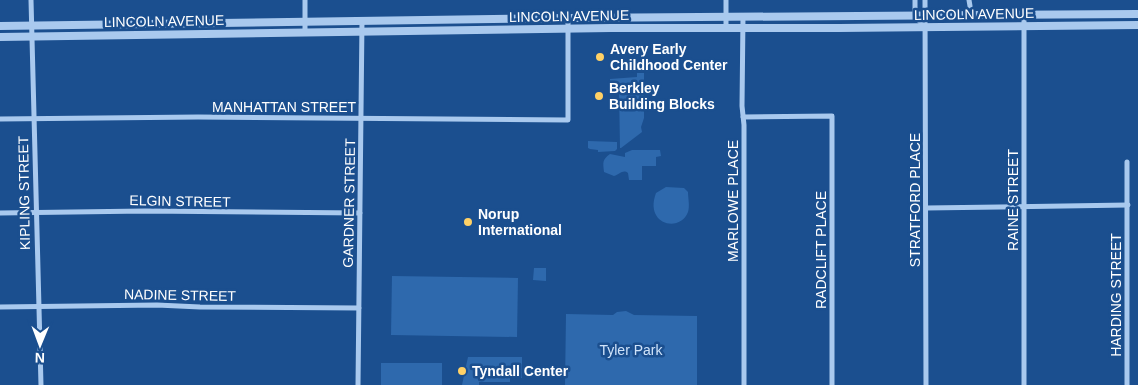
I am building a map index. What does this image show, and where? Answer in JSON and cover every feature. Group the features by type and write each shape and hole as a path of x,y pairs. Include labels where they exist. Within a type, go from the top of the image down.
{"street":[{"name":"KIPLING STREET","path":"31,0 40,385"},
{"path":"305,0 305,31"},
{"path":"726,0 726,28"},
{"path":"915,0 915,16 925,27"},
{"name":"STRATFORD PLACE","path":"925,0 926,385"},
{"name":"LINCOLN AVENUE","path":"0,26 362,20 1138,14"},
{"name":"RAINE STREET","path":"1024,15 1024,385"},
{"path":"677,17 677,28"},
{"path":"692,27 693,17"},
{"name":"MARLOWE PLACE","path":"743,17 744,385"},
{"path":"568,18 568,29"},
{"path":"611,18 611,28"},
{"name":"GARDNER STREET","path":"358,385 362,20"},
{"name":"LINCOLN AVENUE","path":"0,36 692,27 1138,25"},
{"name":"MANHATTAN STREET","path":"0,119 188,117 568,120 568,29"},
{"name":"RADCLIFT PLACE","path":"743,116 832,116 832,385"},
{"name":"HARDING STREET","path":"1127,162 1127,385"},
{"path":"926,208 1128,205"},
{"name":"ELGIN STREET","path":"0,213 360,214"},
{"name":"NADINE STREET","path":"0,307 157,305 359,308"}],"green space":[{"path":"637,73 644,73 644,118 641,127 642,132 620,148 619,88 610,87 610,79 637,77"},
{"path":"588,141 617,142 617,149 615,151 598,152 598,150 588,148"},
{"path":"632,150 660,150 661,156 656,157 656,166 642,166 642,180 629,180 628,173 625,172 614,176 604,172 604,162 610,154 625,157 625,153"},
{"path":"666,187 684,188 688,192 688,212 684,219 671,224 659,219 655,212 656,193"},
{"path":"534,268 546,268 546,281 533,280"},
{"path":"392,276 518,278 517,337 391,335"},
{"name":"Tyler Park","path":"626,311 634,315 697,316 697,385 565,385 566,314 613,315 617,312"},
{"path":"468,357 522,357 522,378 510,377 510,382 479,382 479,385 462,385"},
{"path":"381,363 442,363 442,385 381,385"}],"place":[{"name":"Avery Early Childhood Center","path":"600,57"},
{"name":"Berkley Building Blocks","path":"599,96"},
{"name":"Norup International","path":"468,222"},
{"name":"Tyndall Center","path":"462,371"}]}
